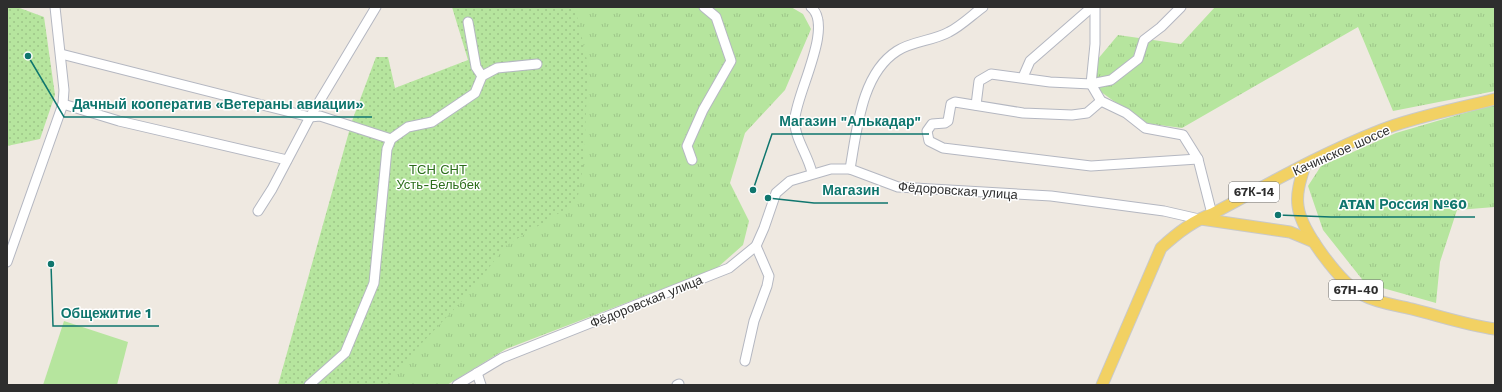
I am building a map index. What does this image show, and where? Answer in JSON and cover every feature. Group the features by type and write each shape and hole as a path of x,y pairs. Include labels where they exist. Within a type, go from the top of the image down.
{"main road":[{"name":"Качинское шоссе","path":"1102,385 1160,248 1176,235 1199,219 1212,214 1305,165 1381,130 1495,99"},
{"name":"67H-40","path":"1305,165 1298,187 1298,206 1302,221 1314,242 1338,274 1362,295 1389,304 1495,329"},
{"path":"1199,219 1290,232 1314,242"}],"street":[{"path":"7,262 63,104 64,90 55,7"},
{"path":"258,211 272,189 310,117 376,7"},
{"path":"692,160 687,146 703,110 731,61 716,17 704,7"},
{"path":"811,7 816,11 819,26 811,63 795,117 796,133 809,159 812,173"},
{"path":"850,169 857,121 868,88 884,62 898,50 948,33 983,7"},
{"path":"1023,77 1030,61 1092,7"},
{"path":"1095,7 1095,44 1091,84 1101,101 1126,114 1145,128 1183,135 1198,159 1212,214"},
{"path":"976,105 979,81 990,74 1023,77 1050,82 1091,84 1111,80 1138,59 1144,40 1162,27 1181,7"},
{"path":"468,22 476,67 482,76"},
{"path":"61,54 310,117 320,116 391,138"},
{"path":"310,385 345,353 374,283 387,149 391,138 408,127 432,122 475,93 482,76 497,68 537,64"},
{"path":"1101,101 1087,113 1072,115 1023,113 956,102 951,104 948,121 932,124 927,131 929,141 943,148 1091,166 1198,159"},
{"path":"63,104 119,121 287,160"},
{"name":"Фёдоровская улица","path":"457,385 502,358 729,268 756,246 776,193 790,181 812,173 831,169 850,169 898,187 1051,196 1164,211 1199,219"},
{"path":"745,361 754,321 767,286 769,276 756,246"},
{"path":"477,373 481,385"}],"green space":[{"path":"7,7 17,7 44,17 55,95 40,139 7,146"},
{"name":"ТСН СНТ Усть-Бельбек","path":"452,7 575,7 588,65 584,160 577,202 507,245 462,301 382,385 278,385 352,121 376,57 388,57 395,88 468,60"},
{"path":"568,7 791,7 803,14 811,29 785,90 745,133 730,183 749,221 743,245 717,268 506,349 447,385 371,385"},
{"path":"1215,7 1495,7 1495,91 1393,111 1358,27 1182,128 1144,123 1097,89 1092,66 1118,35 1181,44"},
{"path":"1495,104 1495,207 1457,210 1440,262 1436,303 1365,283 1323,230 1308,186 1321,166 1396,133"},
{"path":"64,321 128,342 117,385 43,385"}],"place":[{"name":"Дачный кооператив «Ветераны авиации»","path":"28,56"},
{"name":"Магазин \"Алькадар\"","path":"753,190"},
{"name":"Магазин","path":"768,198"},
{"name":"ATAN Россия №60","path":"1278,215"},
{"name":"Общежитие 1","path":"51,264"}]}
